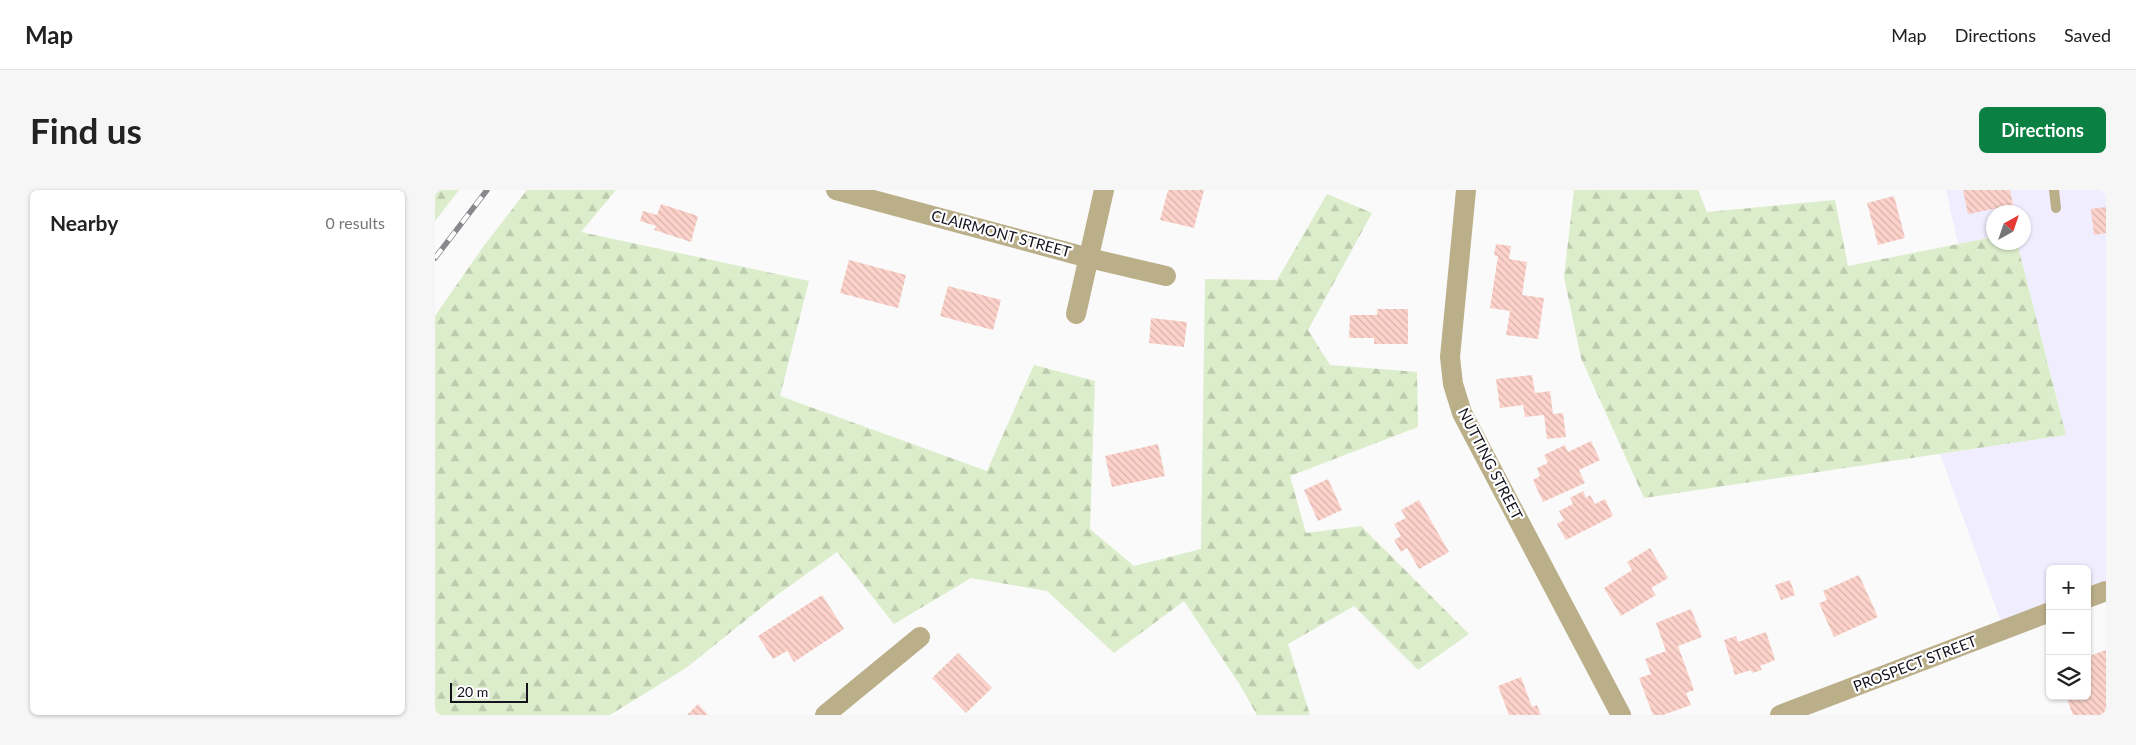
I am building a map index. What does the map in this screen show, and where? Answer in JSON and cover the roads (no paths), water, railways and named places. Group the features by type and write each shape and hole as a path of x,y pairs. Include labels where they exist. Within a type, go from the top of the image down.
{"street":[{"name":"CLAIRMONT STREET","path":"836,190 1089,258 1166,276"},
{"path":"1076,314 1104,190"},
{"name":"NUTTING STREET","path":"1466,190 1450,357 1455,391 1462,413 1489,468 1621,715"},
{"path":"2091,597 2106,591"},
{"name":"PROSPECT STREET","path":"1780,715 2046,614"},
{"path":"825,715 920,637"}],"lane":[{"path":"2054,190 2056,208"}],"railway":[{"path":"435,258 487,190"}]}
